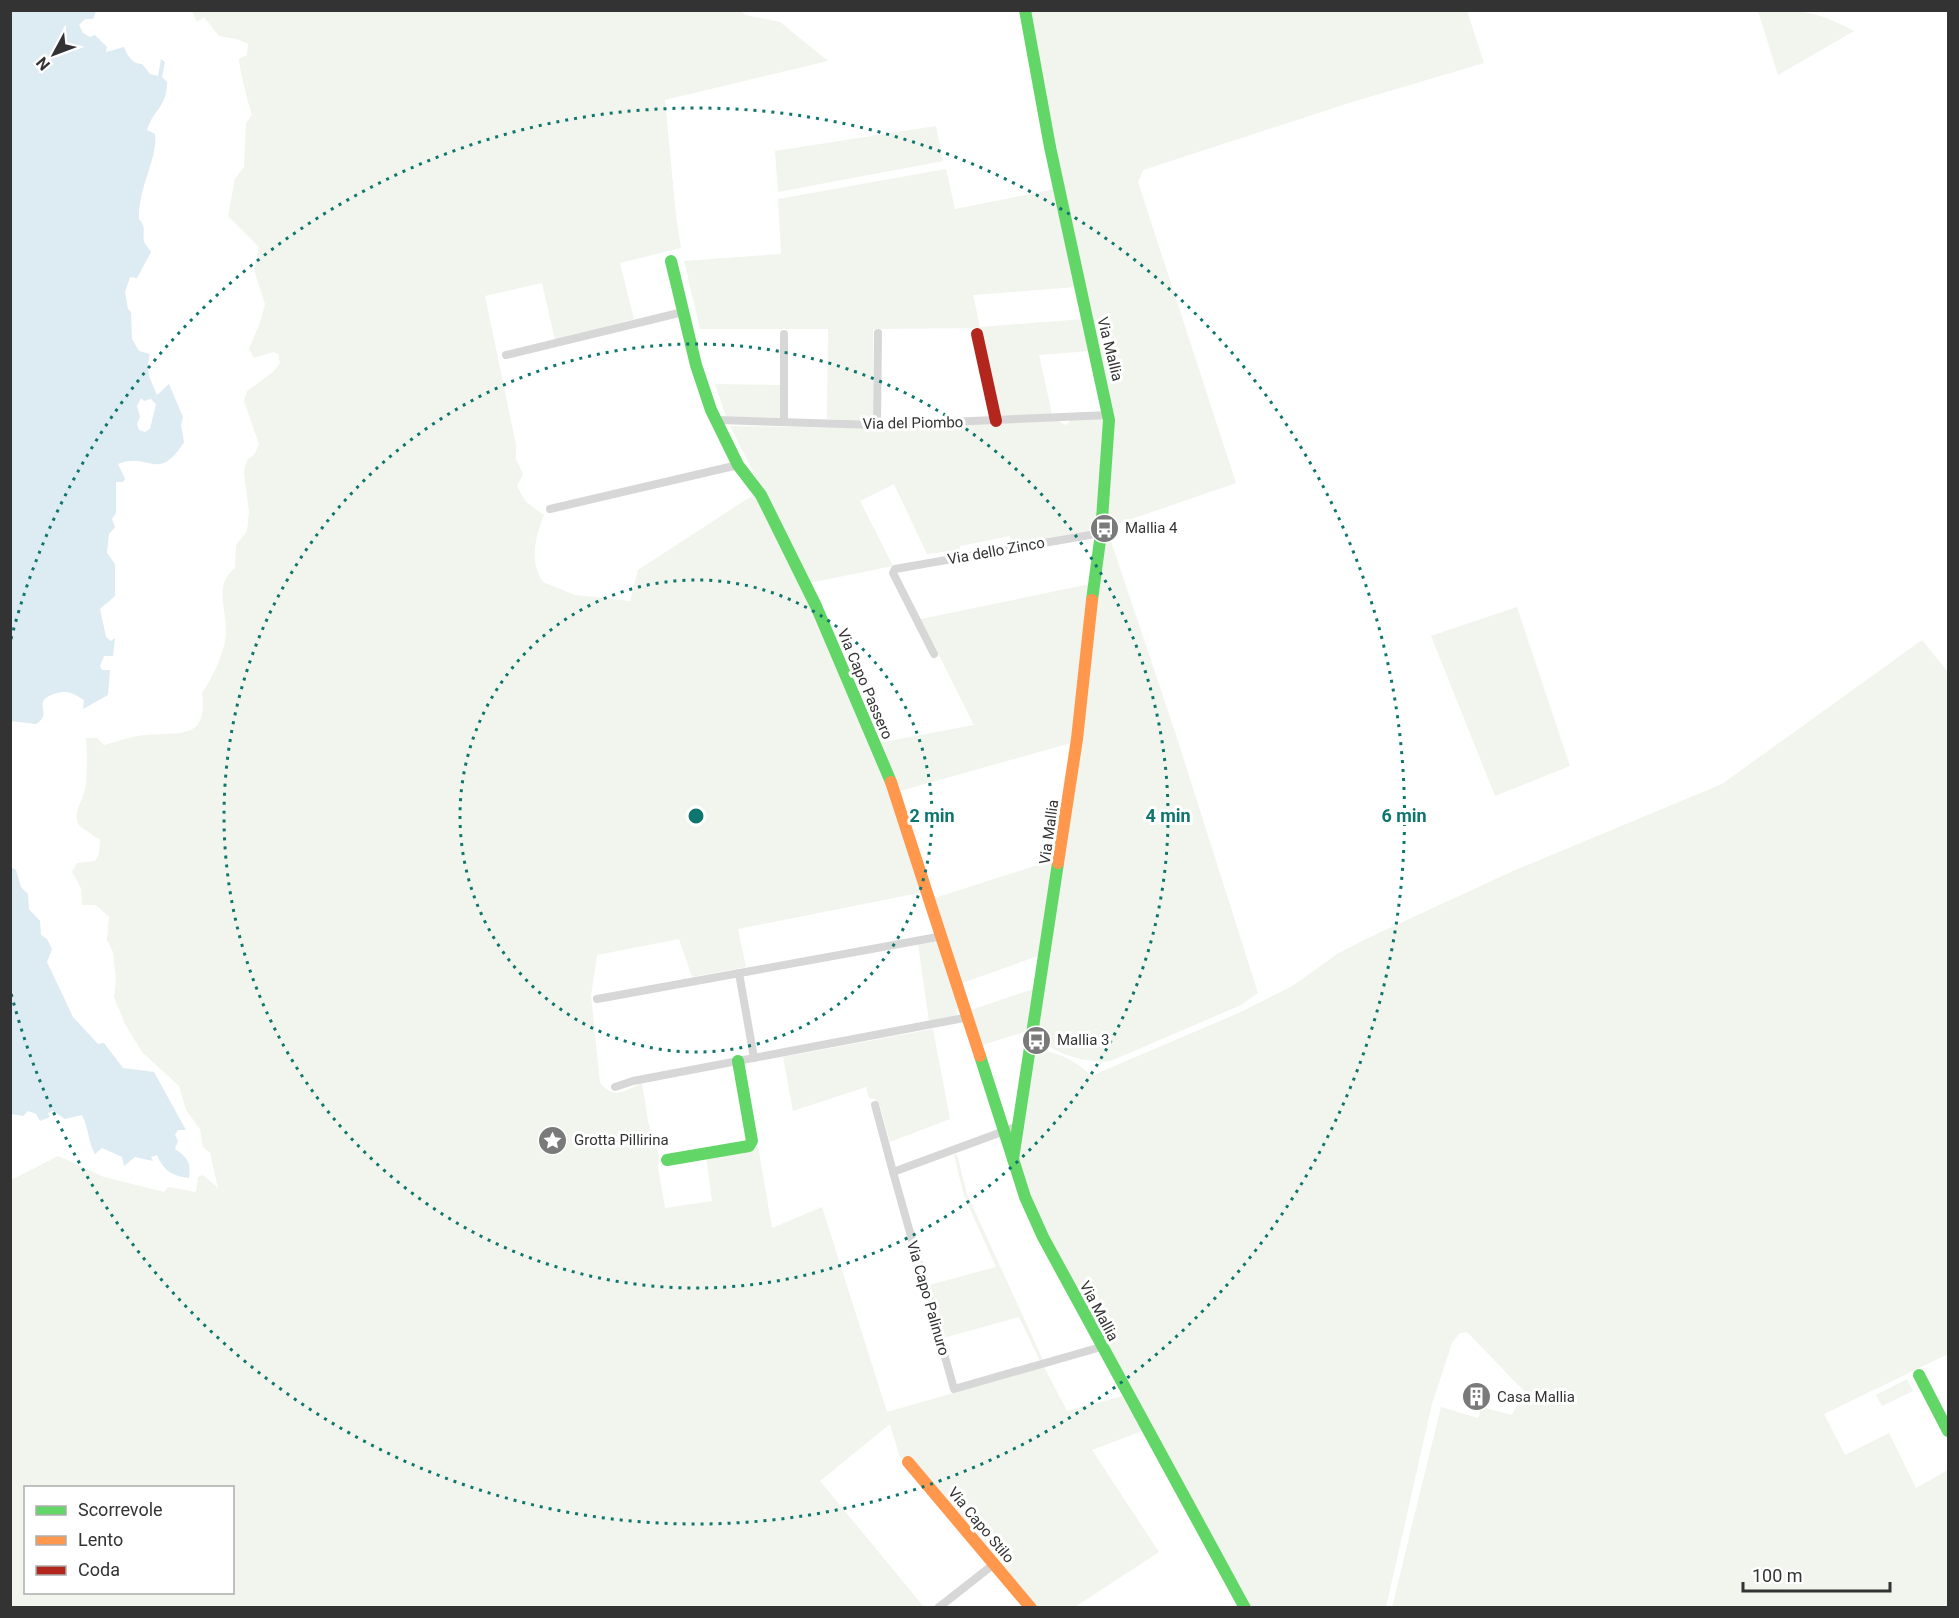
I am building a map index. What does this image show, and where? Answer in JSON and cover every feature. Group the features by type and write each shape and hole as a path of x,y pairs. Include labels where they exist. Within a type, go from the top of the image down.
{"street":[{"name":"Via Mallia","path":"1025,10 1050,147 1108,415 1101,533 1061,856 1013,1159 1025,1197 1042,1237 1245,1608"},
{"name":"Via Capo Passero","path":"671,261 696,365 716,420 738,465 761,495 816,606 896,794 1013,1159"},
{"path":"506,356 683,312"},
{"path":"877,425 878,333"},
{"path":"977,333 996,421"},
{"path":"784,334 784,421"},
{"name":"Via del Piombo","path":"716,420 877,425 1108,415"},
{"path":"550,509 738,465"},
{"name":"Via dello Zinco","path":"934,654 893,573 894,570 1101,533"},
{"path":"597,999 943,936"},
{"path":"739,973 754,1058"},
{"path":"615,1087 633,1081 969,1017"},
{"path":"667,1160 748,1146 752,1141 738,1061"},
{"path":"875,1105 893,1172 1018,1126"},
{"name":"Via Capo Palinuro","path":"893,1172 954,1389 1101,1347"},
{"path":"1919,1375 1948,1431"},
{"name":"Via Capo Stilo","path":"908,1462 1030,1608"},
{"path":"938,1608 994,1564"}],"shaded area":[{"path":"11,10 96,11 93,19 85,19 79,25 83,33 90,37 95,35 107,47 106,52 124,47 133,61 142,64 150,74 158,76 161,59 165,62 162,77 167,82 165,97 147,130 155,134 155,144 142,196 139,219 144,228 144,242 151,252 137,278 130,277 125,292 128,309 131,312 132,339 139,351 150,354 148,370 157,395 169,384 183,417 181,425 184,442 175,454 160,464 129,461 118,464 125,479 123,482 116,482 116,513 112,519 115,527 109,534 107,553 115,564 115,596 100,609 106,637 111,641 115,638 113,656 104,656 100,666 102,670 110,670 108,695 83,709 84,700 71,693 57,693 44,700 43,716 36,724 10,721","holes":["141,398 144,401 151,399 156,404 150,429 145,432 139,430 137,424 140,417 137,406"]},
{"path":"739,10 746,15 780,22 828,61 665,100 681,248 620,263 634,319 555,340 542,283 485,296 516,445 516,459 523,474 517,486 526,502 544,515 535,549 536,566 543,582 575,595 630,601 638,570 747,499 753,496 759,498 849,692 889,791 924,892 738,929 746,967 692,977 679,939 597,955 591,996 600,1083 615,1093 642,1083 648,1121 659,1156 658,1167 665,1208 712,1201 706,1156 758,1146 772,1228 822,1207 887,1412 1044,1367 1067,1411 1122,1396 1142,1431 1092,1450 1159,1552 1075,1607 1035,1607 911,1460 900,1458 890,1424 820,1481 924,1607 11,1608 11,1180 58,1156 104,1177 164,1192 168,1187 196,1192 198,1177 203,1175 218,1188 210,1153 203,1147 200,1129 186,1110 179,1086 142,1052 125,1024 114,997 116,980 113,952 107,940 109,917 96,905 82,905 81,888 72,872 77,863 95,861 99,854 100,839 80,826 77,821 78,809 86,784 86,738 97,738 104,745 141,736 180,733 196,727 201,719 202,693 218,664 225,640 224,582 235,568 236,545 247,531 249,512 244,472 247,460 254,455 259,444 244,401 247,391 273,372 280,363 278,354 273,352 254,358 249,349 265,304 254,270 259,247 228,216 235,179 244,167 246,123 252,115 239,62 239,59 247,55 248,44 237,39 219,36 204,17 197,22 192,11"},
{"path":"1029,11 1467,11 1484,63 1349,103 1143,170 1138,182 1236,483 1120,523 1112,530 1111,541 1177,738 1258,993 1241,1005 1113,1060 1104,1061 1083,1059 1060,1052 1042,1041 1037,1034 1112,439"},
{"path":"1758,11 1786,11 1818,15 1854,31 1778,75"},
{"path":"936,126 943,161 778,192 775,151"},
{"path":"946,169 955,209 1055,189 1076,287 973,295 980,327 1084,319 1091,351 1039,355 1052,414 1002,418 998,414 979,328 873,329 873,417 870,421 827,419 828,329 700,329 684,261 781,254 778,199"},
{"path":"715,384 781,385 781,418 726,417"},
{"path":"1104,419 1097,529 1012,545 1010,536 960,546 960,550 927,554 894,484 860,501 893,566 809,583 730,426 868,428 1058,421 1066,425 1071,420"},
{"path":"1090,584 1071,743 900,791 878,743 974,725 921,619"},
{"path":"1517,607 1570,766 1495,796 1431,636"},
{"path":"1922,640 1948,672 1948,1354 1824,1414 1845,1455 1889,1433 1916,1488 1948,1470 1948,1607 1392,1607 1441,1407 1478,1418 1482,1407 1512,1415 1524,1391 1467,1332 1460,1333 1452,1343 1432,1404 1386,1607 1249,1607 1040,1220 1022,1175 1019,1157 1033,1057 1037,1051 1051,1052 1066,1058 1091,1076 1241,1012 1294,985 1337,954 1366,939 1513,871 1722,784"},
{"path":"1056,859 1041,955 962,983 935,898"},
{"path":"11,867 16,870 21,887 28,894 29,909 40,921 41,935 47,939 52,949 47,962 73,1017 98,1044 104,1043 123,1068 154,1072 186,1130 178,1130 175,1135 178,1141 175,1149 188,1161 189,1178 169,1172 157,1155 151,1157 153,1161 135,1157 124,1166 122,1157 102,1148 95,1154 82,1115 65,1119 53,1111 48,1113 50,1117 40,1121 36,1114 28,1111 23,1116 12,1114 11,1117"},
{"path":"940,941 960,1008 956,1009 957,1015 929,1021 918,944"},
{"path":"1036,988 1030,1030 983,1045 971,1010"},
{"path":"933,1029 950,1119 890,1142 880,1106 875,1099 869,1098 866,1087 793,1111 783,1057"},
{"path":"957,1154 967,1194 1043,1360 1040,1361 1019,1317 943,1338 929,1285 996,1267 964,1196 954,1155"},
{"path":"1907,1379 1913,1391 1882,1406 1876,1395"}],"traffic: fast":[{"path":"1025,10 1050,147 1109,420 1101,533 1092,600"},
{"path":"671,261 696,365 711,410 738,465 761,495 816,606 891,782"},
{"path":"1058,863 1013,1159 1025,1197 1043,1237 1245,1608"},
{"path":"980,1056 1013,1159"},
{"path":"667,1160 749,1146 752,1141 738,1061"},
{"path":"1919,1375 1948,1431"}],"traffic: slow":[{"path":"1058,863 1077,739 1092,600"},
{"path":"891,782 980,1056"},
{"path":"908,1462 1031,1608"}],"traffic: jam":[{"path":"977,334 996,421"}],"place":[{"name":"Mallia 4","path":"1104,528"},
{"name":"Mallia 3","path":"1036,1040"},
{"name":"Grotta Pillirina","path":"553,1140"},
{"name":"Casa Mallia","path":"1476,1397"}]}
